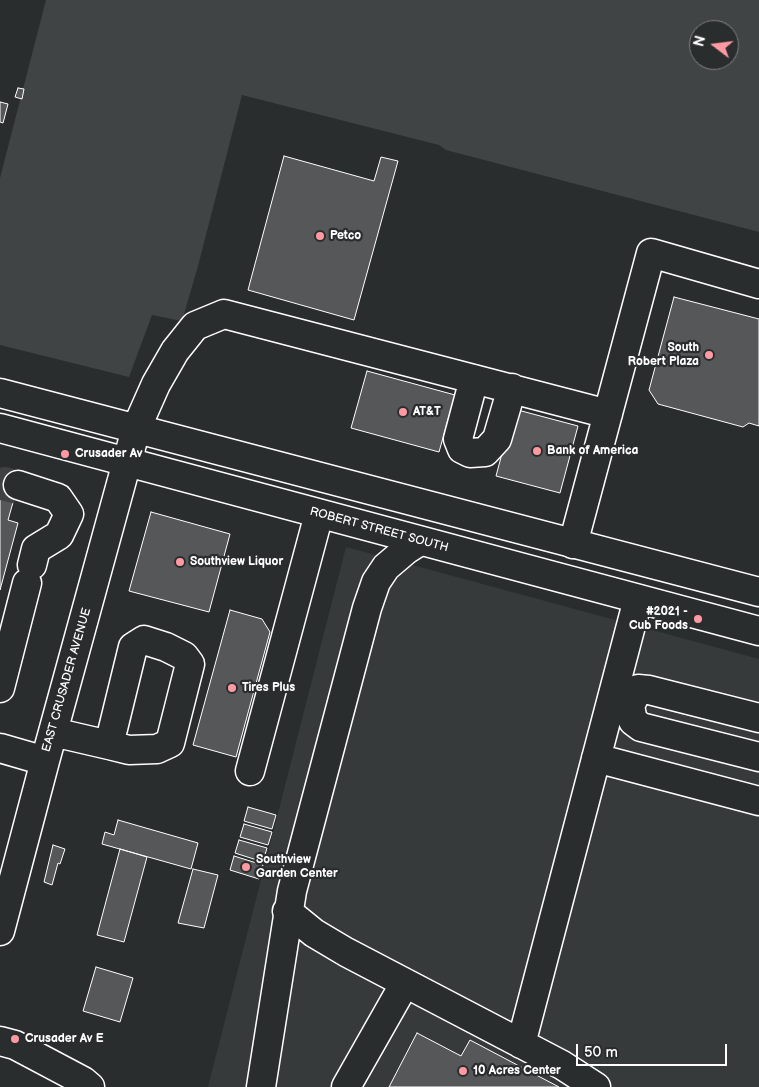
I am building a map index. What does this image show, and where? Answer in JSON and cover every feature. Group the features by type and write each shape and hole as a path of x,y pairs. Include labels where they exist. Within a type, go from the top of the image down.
{"main road":[{"path":"532,570 563,557 573,544 651,253 759,284"},
{"name":"EAST CRUSADER AVENUE","path":"0,931 44,761 136,429 156,384 175,351 196,326 224,314 608,414"},
{"path":"495,384 497,440 490,448 480,453 470,454 462,449 458,439 495,384"},
{"path":"0,393 759,592"},
{"name":"ROBERT STREET SOUTH","path":"0,428 759,631"},
{"path":"0,688 36,549 59,535 69,514 58,498 18,485"},
{"path":"250,771 319,514"},
{"path":"266,1086 288,911 339,709 374,588 386,567 420,541"},
{"path":"521,1044 638,599 650,585 668,575 681,572"},
{"path":"759,718 649,690 638,689 630,706 633,721 641,727 759,756"},
{"path":"651,772 661,731"},
{"path":"53,732 109,745"},
{"path":"0,748 44,761"},
{"path":"596,758 759,801"},
{"path":"288,911 314,933 346,952 562,1065 596,1087"},
{"path":"346,1087 405,983"},
{"path":"0,1040 15,1045 83,1081 90,1087"}],"shaded area":[{"path":"46,0 759,0 759,232 446,150 439,145 242,95 182,321 152,315 129,377 0,345 0,178"},
{"name":"10 Acres Center","path":"346,547 759,659 759,1087 208,1087"}],"building":[{"path":"18,88 24,89 22,99 15,97"},
{"path":"0,102 8,104 3,123 0,122"},
{"name":"Petco","path":"284,156 374,181 381,157 398,161 354,320 248,290"},
{"name":"South Robert Plaza","path":"674,297 759,319 759,426 749,423 743,427 658,404 649,390"},
{"name":"AT&T","path":"367,371 455,395 439,452 351,428"},
{"name":"Bank of America","path":"514,409 578,426 560,493 496,476"},
{"path":"0,473 20,478 8,520 18,523 0,590"},
{"name":"Southview Liquor","path":"151,512 230,534 209,612 129,591"},
{"name":"Tires Plus","path":"230,610 262,619 270,632 236,757 193,745"},
{"path":"248,807 276,815 272,829 244,821"},
{"path":"118,820 198,843 191,869 102,844 105,832 114,835"},
{"path":"244,824 272,832 268,845 240,837"},
{"path":"239,840 267,848 263,862 235,853"},
{"path":"53,845 65,849 60,864 58,863 52,885 44,882"},
{"path":"120,849 147,857 124,942 97,935"},
{"name":"Southview Garden Center","path":"234,856 263,865 259,879 230,870"},
{"path":"193,869 218,875 204,928 178,923"},
{"path":"96,967 133,978 120,1022 83,1011"},
{"name":"10 Acres Center","path":"417,1033 461,1056 470,1040 559,1087 389,1087"}],"tunnel":[{"path":"0,500 5,481 18,485"}],"place":[{"name":"Petco","path":"320,236"},
{"name":"South Robert Plaza","path":"709,355"},
{"name":"AT&T","path":"403,412"},
{"name":"Bank of America","path":"537,451"},
{"name":"Crusader Av","path":"65,454"},
{"name":"Southview Liquor","path":"180,562"},
{"name":"#2021 - Cub Foods","path":"698,619"},
{"name":"Tires Plus","path":"232,688"},
{"name":"Southview Garden Center","path":"246,867"},
{"name":"Crusader Av E","path":"15,1039"},
{"name":"10 Acres Center","path":"463,1071"}]}
